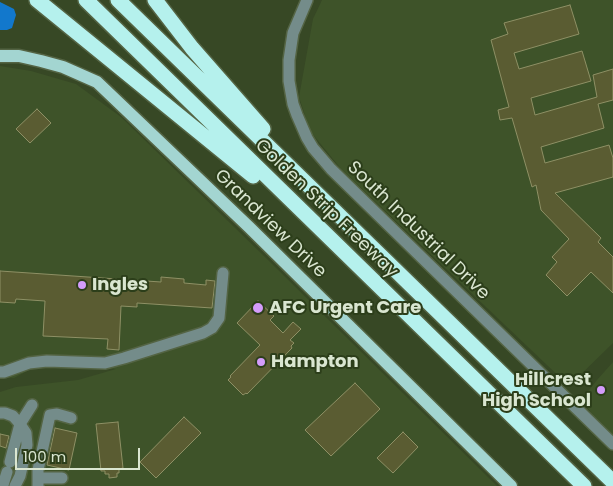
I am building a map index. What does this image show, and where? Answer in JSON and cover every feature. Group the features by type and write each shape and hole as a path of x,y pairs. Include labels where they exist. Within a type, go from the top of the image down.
{"highway":[{"path":"37,0 326,234"},
{"name":"Golden Strip Freeway","path":"86,0 584,486"},
{"name":"Golden Strip Freeway","path":"118,0 613,482"},
{"path":"155,0 192,48 344,220"}],"main road":[{"name":"Grandview Drive","path":"0,56 19,56 41,61 63,67 98,82 249,227 511,486"}],"street":[{"name":"South Industrial Drive","path":"306,0 292,40 289,60 289,81 296,115 313,148 331,169 613,444"},
{"path":"0,372 29,363 47,361 105,363 203,333 212,328 219,318 223,273"},
{"path":"7,485 8,467 20,424 32,405"},
{"path":"0,413 13,416 26,433 26,445 20,476 7,485"},
{"path":"62,478 38,482 38,470 50,415 57,414 71,418"}],"shaded area":[{"path":"322,0 613,0 613,343 569,386 341,169 310,131 299,97 313,19"},
{"path":"0,66 31,71 76,84 121,117 497,486 0,486 0,392 16,387 78,380 116,369 46,361 14,378 0,377"},
{"name":"Hillcrest High School","path":"613,362 613,435 591,413 582,399"}],"water":[{"path":"0,2 14,9 16,15 12,28 7,30 0,30"}],"building":[{"path":"570,5 579,34 514,53 519,69 582,51 591,81 531,98 535,115 597,97 593,75 613,69 613,100 598,104 604,128 541,147 545,163 609,145 613,158 613,177 555,193 601,238 598,242 613,257 613,293 591,272 567,296 546,275 557,262 552,257 569,239 541,210 536,185 532,187 512,118 500,120 498,110 509,107 491,40 508,34 504,23"},
{"path":"37,109 51,123 30,143 16,129"},
{"path":"0,271 161,282 161,277 184,279 184,283 206,285 206,280 215,281 212,308 137,303 137,307 121,306 119,350 107,349 108,339 43,336 45,301 16,299 15,303 0,302"},
{"name":"Hampton","path":"258,301 274,316 270,320 283,333 293,322 301,329 290,340 294,343 291,346 292,348 247,394 243,395 228,380 260,345 237,323"},
{"path":"355,383 380,409 331,456 305,430"},
{"path":"184,417 201,433 156,478 140,462"},
{"path":"118,422 123,468 119,469 117,477 109,478 109,474 101,471 96,424"},
{"path":"55,428 77,433 69,470 47,465"},
{"path":"403,432 418,447 393,473 377,458"},
{"path":"0,434 9,436 6,448 0,446"}],"place":[{"name":"Ingles","path":"82,285"},
{"name":"AFC Urgent Care","path":"258,308"},
{"name":"Hampton","path":"261,362"},
{"name":"Hillcrest High School","path":"601,390"}]}
